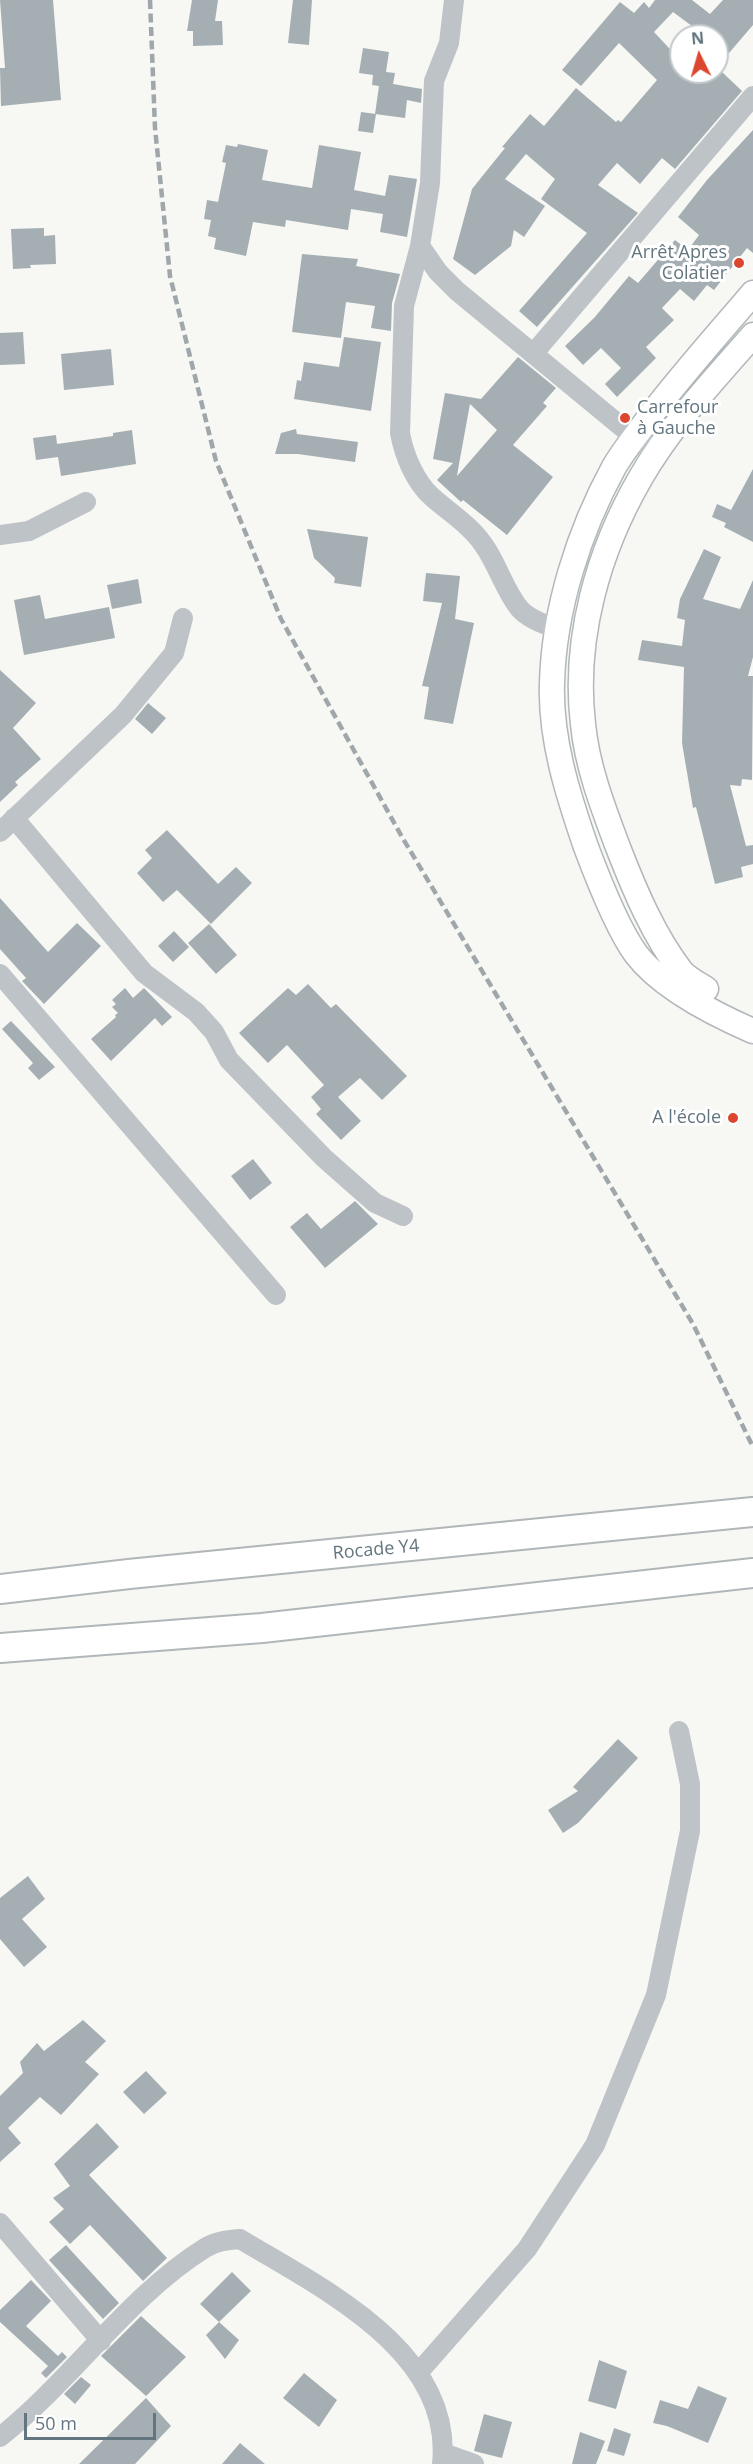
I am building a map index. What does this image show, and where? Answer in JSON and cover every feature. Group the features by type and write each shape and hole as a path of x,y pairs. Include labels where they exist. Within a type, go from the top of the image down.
{"highway":[{"name":"Rocade Y4","path":"0,1589 753,1512"},
{"path":"0,1648 262,1628 750,1574"}],"main road":[{"path":"753,293 667,394 615,466 588,524 574,562 558,630 552,684 561,765 582,836 616,917 637,954 656,973 714,1014 753,1031"},
{"path":"753,335 687,412 641,477 603,558 583,634 579,686 583,727 603,806 629,876 661,939 682,973 716,996 753,1015"}],"street":[{"path":"454,0 449,43 434,81 430,183 420,246 404,306 400,433 402,447 420,484 430,496 470,528 483,543 519,608 531,618 558,630"},
{"path":"533,354 753,96"},
{"path":"420,246 438,272 457,291 634,437 659,452"},
{"path":"0,535 29,531 86,502"},
{"path":"183,618 174,653 123,715 7,825 144,973 196,1012 213,1032 229,1060 316,1150 375,1203 403,1216"},
{"path":"0,974 276,1295"},
{"path":"418,2373 527,2249 595,2145 613,2102 656,1995 690,1831 690,1784 680,1731"},
{"path":"0,2223 101,2341"},
{"path":"0,2437 52,2390 152,2289 206,2247 224,2240 240,2239 351,2307 376,2327 418,2373 438,2409 444,2442 443,2458 474,2464"}],"building":[{"path":"0,0 53,0 61,100 1,106 0,68 5,68"},
{"path":"192,0 218,0 215,21 222,21 223,45 193,46 193,31 187,31"},
{"path":"293,0 312,0 309,45 288,43"},
{"path":"655,0 692,0 710,14 723,0 753,0 753,25 729,53 729,24 689,24 673,12 654,32 669,48 669,84 729,84 729,79 742,91 675,169 662,158 640,184 617,163 598,185 638,213 537,327 519,311 587,233 541,199 555,179 526,154 505,179 545,206 524,237 514,230 511,246 475,275 453,259 472,189 505,148 502,147 530,114 544,126 576,88 616,122 618,120 621,122 657,80 619,43 581,86 562,70 620,2 634,13 644,2 649,8"},
{"path":"363,48 389,52 386,72 395,73 393,84 422,89 421,103 407,100 405,118 375,114 379,86 372,85 373,75 359,73"},
{"path":"361,112 376,114 373,133 358,131"},
{"path":"753,130 753,253 747,248 714,290 707,285 694,301 680,289 662,308 674,320 646,347 656,358 617,397 605,384 621,368 601,348 583,365 565,346 594,318 629,276 638,283 675,240 688,250 699,235 678,217 707,180"},
{"path":"238,144 268,150 262,180 312,188 319,145 361,152 354,190 385,196 389,175 417,179 407,237 380,232 383,214 351,209 348,230 286,220 285,227 253,222 246,256 214,249 216,238 208,236 211,220 204,219 207,200 218,202 226,163 222,162 226,145 237,147"},
{"path":"44,228 44,236 55,235 56,264 30,265 31,268 13,269 11,229"},
{"path":"302,254 358,259 356,266 400,274 392,303 391,331 371,328 375,306 346,302 341,338 292,332"},
{"path":"23,332 25,364 0,365 0,333"},
{"path":"344,337 381,342 371,411 294,399 297,380 301,381 304,362 339,367"},
{"path":"111,349 114,385 64,390 61,354"},
{"path":"518,357 556,388 543,403 547,406 513,445 553,477 507,535 463,500 461,502 437,480 453,463 433,459 445,393 481,399","holes":["470,404 497,430 457,476"]},
{"path":"296,429 297,434 358,442 355,462 298,454 275,454 281,433"},
{"path":"132,430 136,464 61,476 58,457 36,460 33,438 56,435 57,444 113,436 113,433"},
{"path":"753,469 753,542 724,527 726,523 712,517 717,504 731,510"},
{"path":"307,529 368,537 361,587 334,583 335,578 314,558"},
{"path":"704,549 721,557 703,599 740,609 753,580 753,657 748,676 753,676 752,780 742,779 741,786 730,785 746,846 753,845 753,864 741,867 743,877 715,884 696,807 693,808 682,743 684,667 638,660 642,640 682,646 685,620 677,618 680,599"},
{"path":"426,573 460,576 455,619 474,623 453,724 424,719 429,687 422,686 442,603 423,601"},
{"path":"138,579 142,603 112,609 107,585"},
{"path":"40,595 45,619 109,607 115,638 24,655 14,600"},
{"path":"0,670 36,703 13,728 41,759 15,782 18,785 0,802"},
{"path":"148,703 166,718 152,734 135,719"},
{"path":"167,830 218,884 236,867 252,883 211,924 177,890 163,902 137,873 152,858 145,850"},
{"path":"0,898 48,952 77,923 101,946 44,1004 22,981 26,978 0,949"},
{"path":"209,924 237,955 216,974 188,943"},
{"path":"174,931 189,947 173,962 158,946"},
{"path":"308,984 331,1008 336,1004 407,1076 382,1100 360,1078 338,1097 361,1121 341,1140 316,1114 321,1109 311,1097 324,1085 287,1045 268,1063 239,1033 288,988 296,995"},
{"path":"125,988 133,998 144,988 172,1017 162,1026 155,1018 111,1061 91,1039 116,1017 118,1013 112,1007 116,1004 112,1000"},
{"path":"11,1021 55,1067 39,1080 28,1068 33,1063 2,1029"},
{"path":"253,1159 272,1183 250,1200 231,1176"},
{"path":"355,1201 378,1224 325,1268 290,1227 307,1213 321,1229"},
{"path":"618,1739 638,1758 578,1823 563,1833 548,1810 578,1791 573,1787"},
{"path":"28,1876 45,1899 22,1919 47,1947 24,1967 0,1939 0,1898"},
{"path":"83,2020 106,2041 85,2062 99,2074 61,2115 40,2097 8,2128 21,2143 0,2162 0,2096 23,2073 20,2062 37,2043 44,2051"},
{"path":"146,2071 167,2093 144,2114 123,2092"},
{"path":"97,2123 119,2147 89,2175 167,2258 143,2281 90,2225 70,2244 49,2222 64,2209 53,2198 70,2186 54,2164"},
{"path":"66,2245 119,2303 103,2319 49,2260"},
{"path":"232,2272 251,2291 219,2322 200,2304"},
{"path":"31,2280 51,2301 26,2326 58,2356 62,2352 67,2357 46,2378 41,2373 48,2366 0,2322 0,2310"},
{"path":"141,2316 186,2357 146,2396 101,2356"},
{"path":"219,2322 239,2340 225,2359 206,2335"},
{"path":"599,2360 627,2371 616,2409 588,2401"},
{"path":"304,2373 337,2400 319,2427 283,2398"},
{"path":"81,2377 91,2385 75,2404 64,2394"},
{"path":"698,2386 727,2398 708,2443 667,2426 653,2423 660,2400 688,2409"},
{"path":"146,2398 171,2426 135,2464 79,2464"},
{"path":"484,2414 512,2422 502,2458 474,2451"},
{"path":"614,2428 631,2434 624,2456 607,2451"},
{"path":"580,2432 605,2441 596,2464 572,2464"},
{"path":"240,2443 265,2464 222,2464"}],"railway":[{"path":"150,0 155,128 170,276 216,461 281,619 402,837 693,1324 753,1447"}],"place":[{"name":"Arrêt Apres Colatier","path":"739,263"},
{"name":"Carrefour à Gauche","path":"625,418"},
{"name":"A l'école","path":"733,1118"}]}
